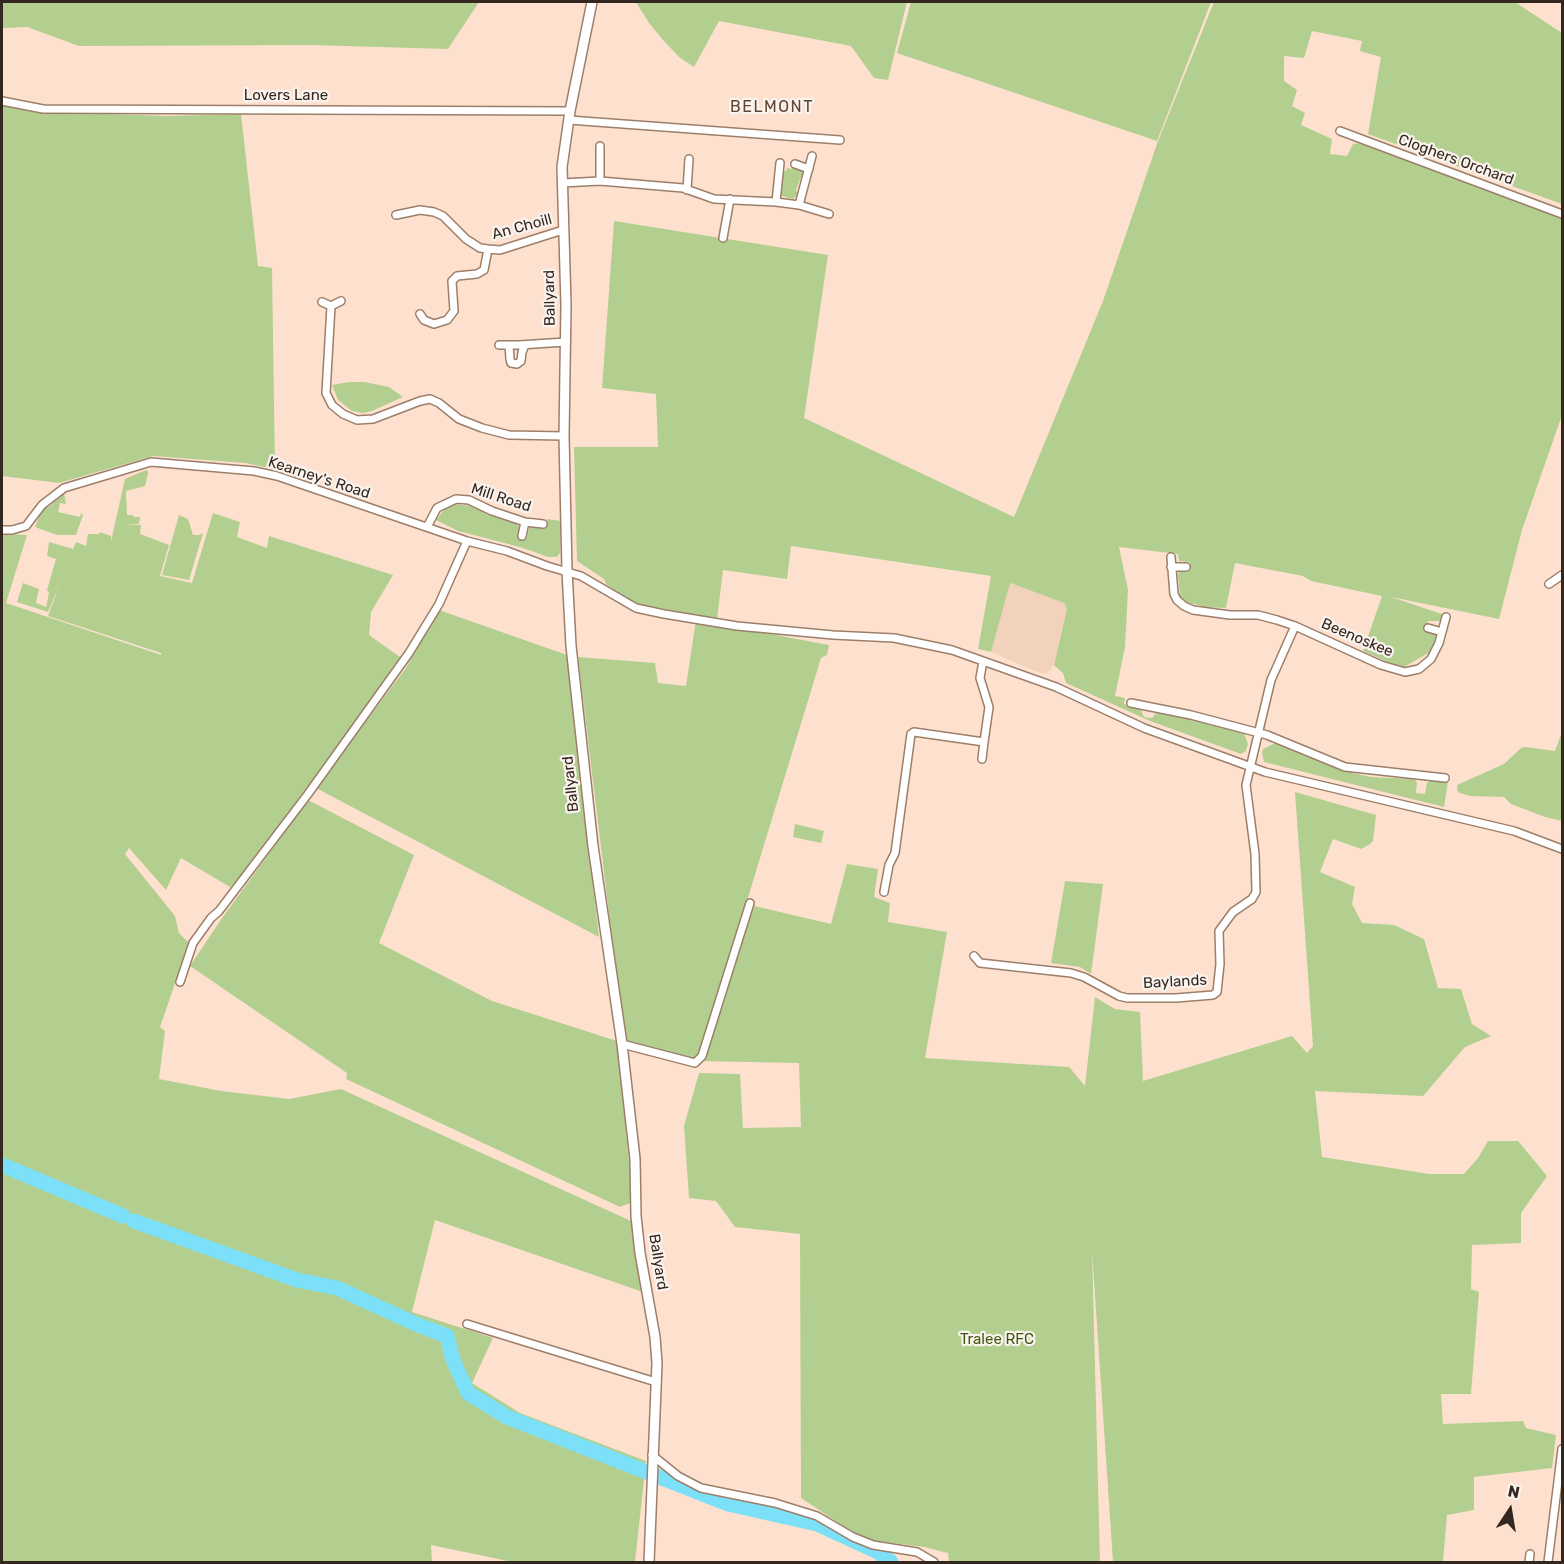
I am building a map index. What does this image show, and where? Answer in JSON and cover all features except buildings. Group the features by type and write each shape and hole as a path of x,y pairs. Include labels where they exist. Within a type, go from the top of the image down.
{"street":[{"name":"Ballyard","path":"592,2 562,167 566,342 564,436 567,571 571,646 593,846 622,1044 635,1159 636,1216 640,1253 655,1337 656,1382 649,1563"},
{"name":"Lovers Lane","path":"2,101 43,109 570,116 840,140"},
{"name":"Cloghers Orchard","path":"1341,131 1563,214"},
{"path":"600,146 600,181"},
{"path":"799,205 812,156"},
{"path":"687,190 689,159"},
{"path":"776,202 780,163"},
{"path":"795,164 809,169"},
{"path":"562,183 600,181 687,190 714,199 776,202 799,205 829,214"},
{"path":"723,238 730,199"},
{"name":"An Choill","path":"395,204 398,214 420,210 442,216 466,239 480,248 500,250 563,230"},
{"name":"An Choill","path":"420,314 424,321 434,324 447,320 454,311 452,281 457,276 477,274 484,270 488,249"},
{"path":"322,302 331,306 342,301"},
{"path":"331,306 326,393 332,405 343,414 357,420 373,419 430,399 439,403 459,419 482,428 509,435 564,436"},
{"path":"499,345 566,342"},
{"path":"509,345 511,363 517,364 521,362 525,345"},
{"name":"Kearney's Road","path":"2,530 26,526 42,505 64,489 151,462 254,471 277,476 467,541 507,551 567,571 636,608 737,626 894,638 944,648 1056,687 1144,728 1249,767 1514,831 1563,849"},
{"name":"Mill Road","path":"427,527 437,508 456,498 468,500 525,522 543,524"},
{"path":"522,536 525,522"},
{"path":"180,982 194,943 211,918 219,911 309,794 409,653 439,604 467,541"},
{"name":"Beenoskee","path":"1171,557 1174,594 1184,606 1193,610 1230,615 1258,615 1295,626 1381,665 1405,672 1419,669 1431,659 1446,617"},
{"path":"1172,567 1186,567"},
{"path":"1549,584 1563,575"},
{"path":"1249,767 1272,680 1295,626"},
{"path":"1428,628 1442,632"},
{"path":"982,661 980,678 989,707 982,759"},
{"path":"1131,703 1191,715 1259,733 1345,767 1445,778"},
{"path":"884,892 889,865 895,854 911,734 914,732 984,742"},
{"name":"Baylands","path":"974,956 980,963 1071,973 1127,998 1213,995 1217,992 1220,981 1220,931 1233,912 1252,899 1256,892 1255,854 1246,784 1249,767"},
{"path":"622,1044 695,1063 702,1056 750,903"},
{"path":"467,1324 656,1382"},
{"path":"1548,1563 1563,1449"},
{"path":"652,1460 656,1456 678,1476 700,1488 775,1503 817,1516 853,1537 873,1545 918,1552 934,1563"}],"shaded area":[{"path":"1009,583 1064,603 1067,609 1054,665 1047,673 1040,673 991,652"}],"green space":[{"path":"2,2 479,2 448,49 311,45 79,46 27,27 2,28"},
{"path":"636,2 907,2 888,80 874,78 851,46 719,21 694,67 679,57 663,40"},
{"path":"911,2 1211,2 1157,141 897,53"},
{"path":"1214,2 1515,2 1562,33 1562,204 1368,134 1381,57 1360,51 1362,41 1312,31 1304,58 1284,56 1284,81 1297,90 1292,106 1305,113 1301,125 1332,139 1330,154 1347,156 1353,144 1362,143 1562,218 1562,415 1522,530 1499,619 1391,597 1442,614 1440,621 1428,621 1425,630 1438,634 1430,652 1404,667 1363,651 1382,596 1311,581 1303,576 1235,563 1226,608 1206,607 1186,602 1180,598 1178,574 1180,569 1190,569 1190,562 1179,561 1178,554 1119,547 1128,590 1125,647 1115,696 1125,698 1124,704 1140,708 1144,717 1152,718 1155,714 1162,712 1244,733 1248,744 1246,751 1241,754 1150,721 1066,683 1063,673 1054,665 1067,609 1064,603 1010,583 991,652 978,649 991,576 791,546 787,579 723,570 717,619 637,604 607,585 604,579 577,561 574,447 658,447 656,394 602,388 614,221 828,255 804,418 1014,517 1103,301 1158,141"},
{"path":"2,105 39,111 73,113 167,116 241,114 258,266 272,268 275,469 245,463 153,456 59,483 2,476"},
{"path":"793,166 801,169 804,174 796,190 798,194 793,199 782,196 780,189 783,171 787,168 792,169"},
{"path":"364,382 389,387 403,397 372,411 363,413 352,411 338,400 332,385"},
{"path":"146,470 148,474 145,486 126,491 127,515 140,517 139,524 122,525 141,525 140,534 169,545 160,576 192,583 213,513 240,522 237,537 267,548 269,536 393,575 371,612 369,635 400,657 330,757 230,887 181,858 166,890 129,848 125,854 175,916 179,933 189,943 160,1027 165,1031 159,1079 221,1091 289,1099 341,1089 631,1221 643,1292 435,1220 412,1312 493,1338 472,1383 520,1413 646,1461 635,1562 513,1562 431,1545 432,1562 2,1562 2,534 27,535 6,603 161,655 161,653 48,616 59,586 48,612 17,602 23,583 39,589 36,603 46,607 49,593 47,590 56,559 47,556 49,542 73,549 76,542 86,546 88,534 99,534 100,532 111,536 111,541 125,479"},
{"path":"64,493 66,504 60,503 58,512 80,517 81,513 83,515 76,535 57,535 35,527 42,509 49,507"},
{"path":"452,504 471,506 489,515 517,524 520,528 520,538 527,538 532,526 547,526 547,519 561,521 560,553 557,557 548,557 520,547 458,531 436,520 447,506"},
{"path":"179,515 188,519 193,535 203,533 189,580 162,575"},
{"path":"439,610 567,655 599,937 316,788 406,668"},
{"name":"Tralee RFC","path":"696,620 829,645 827,655 821,658 746,904 831,924 847,864 878,869 874,897 890,903 888,922 947,932 925,1058 1069,1067 1085,1086 1095,997 1115,1009 1140,1012 1143,1081 1292,1036 1307,1053 1313,1046 1295,792 1376,815 1373,841 1361,849 1333,839 1320,872 1355,887 1352,904 1362,923 1394,925 1424,939 1438,988 1461,989 1472,1024 1491,1036 1465,1047 1423,1096 1315,1091 1322,1157 1429,1174 1464,1174 1478,1158 1488,1141 1518,1141 1547,1176 1521,1213 1521,1243 1472,1245 1471,1289 1479,1292 1471,1394 1441,1394 1443,1424 1523,1421 1526,1428 1556,1435 1552,1468 1474,1477 1474,1510 1447,1515 1443,1562 1113,1562 1092,1251 1100,1562 949,1562 948,1553 924,1547 863,1539 801,1498 800,1234 735,1227 716,1201 689,1198 684,1126 699,1073 740,1074 743,1128 801,1127 799,1063 697,1061 625,1046 578,657 655,663 658,683 686,686"},
{"path":"1562,732 1562,821 1511,804 1504,797 1470,796 1457,790 1457,785 1504,764 1521,748 1555,751"},
{"path":"1273,744 1282,744 1353,773 1371,777 1414,779 1417,782 1416,793 1425,794 1427,783 1430,781 1448,781 1444,807 1264,762 1263,749"},
{"path":"308,800 414,855 379,943 492,1001 617,1041 633,1202 620,1207 346,1079 347,1073 190,966"},
{"path":"795,824 824,831 821,843 793,837"},
{"path":"1065,881 1103,884 1091,974 1080,967 1051,963"}],"waterway":[{"path":"2,1165 123,1216"},
{"path":"134,1221 297,1280 337,1288 447,1336 453,1360 468,1393 507,1417 728,1504 817,1524 878,1552 891,1562"}],"district":[{"name":"BELMONT","path":"772,107"}]}
